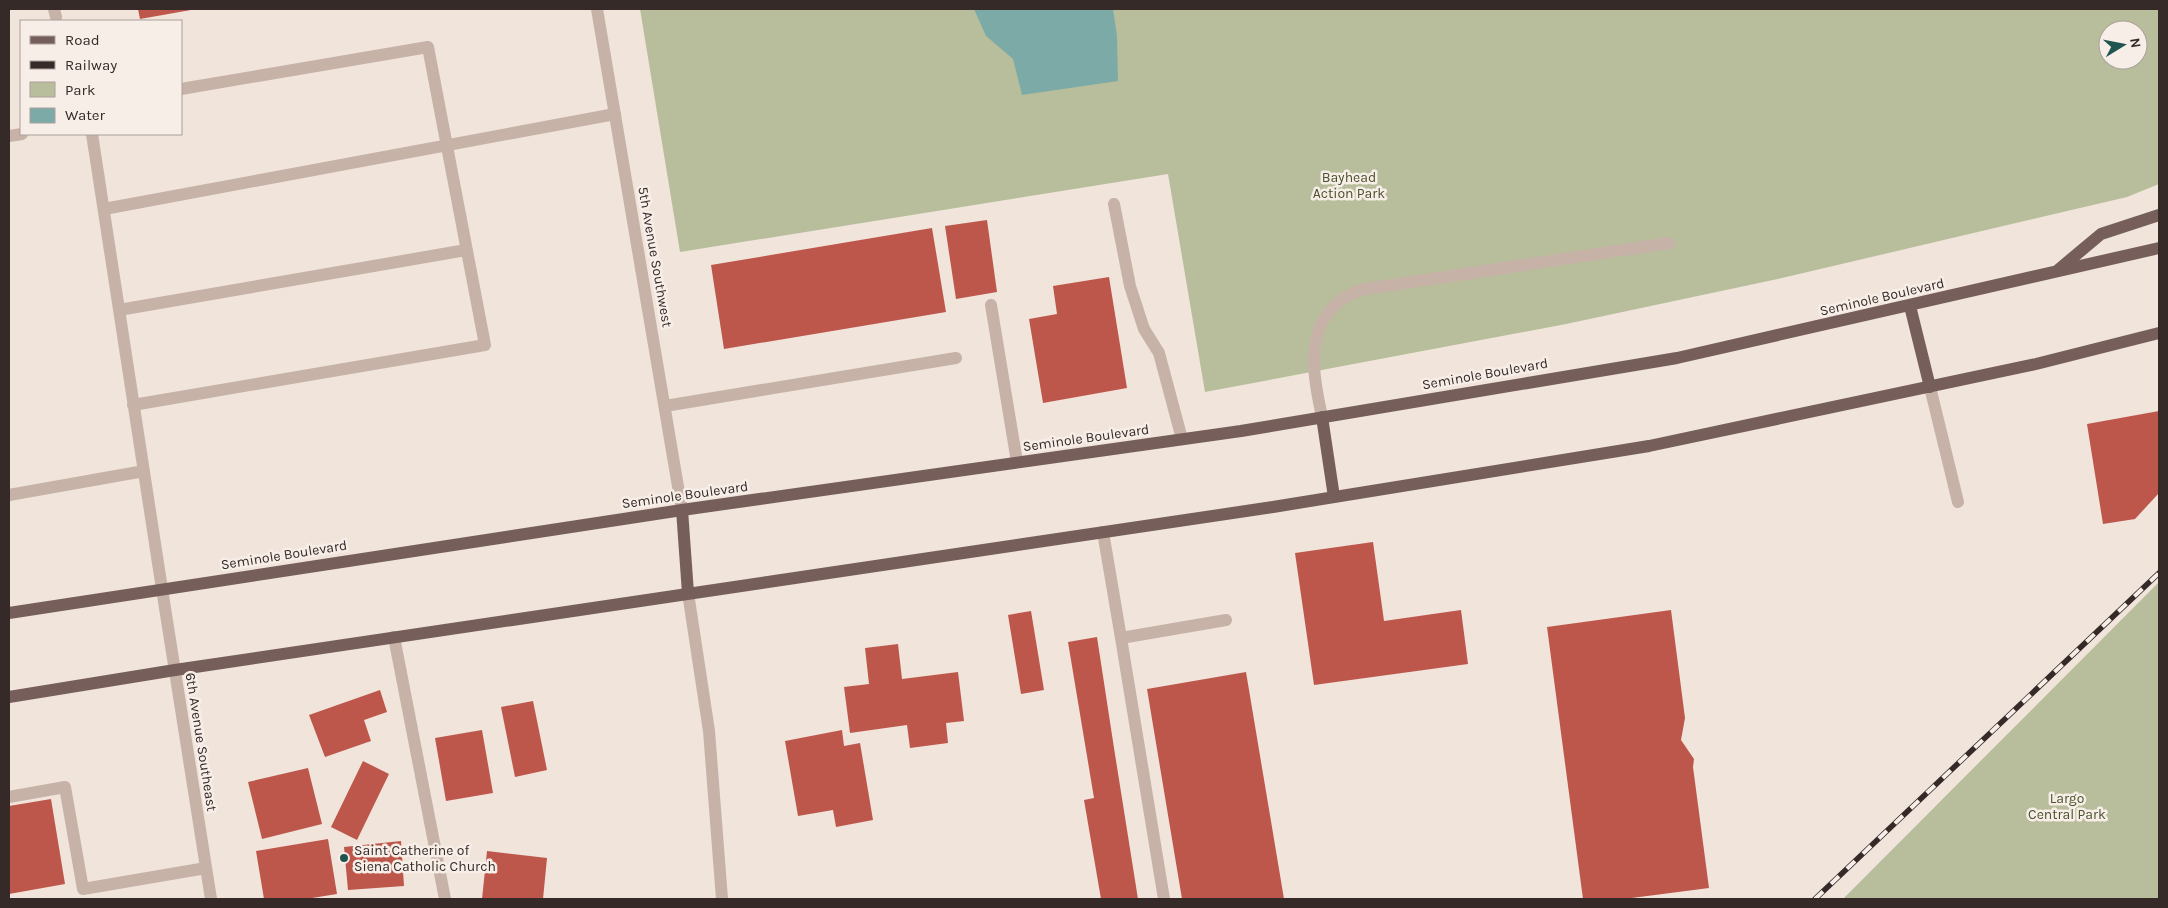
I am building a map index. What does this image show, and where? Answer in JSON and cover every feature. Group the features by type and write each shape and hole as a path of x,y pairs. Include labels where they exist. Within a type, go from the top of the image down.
{"main road":[{"path":"2055,272 2101,234 2159,215"},
{"name":"Seminole Boulevard","path":"9,613 682,510 1182,439 1677,358 2159,248"},
{"path":"1910,306 1930,387"},
{"path":"9,697 175,670 1334,497 1649,446 2036,364 2159,332"},
{"path":"1322,417 1334,497"},
{"path":"682,510 688,593"}],"street":[{"name":"5th Avenue Southwest","path":"597,9 682,510"},
{"path":"133,404 485,345 428,47 182,89"},
{"path":"104,209 615,114"},
{"name":"6th Avenue Southeast","path":"92,135 211,899"},
{"path":"1114,204 1130,286 1144,329 1159,352 1182,439"},
{"path":"1322,417 1313,373 1313,348 1325,319 1336,303 1359,290 1669,243"},
{"path":"119,310 466,250"},
{"path":"990,305 1017,462"},
{"path":"665,406 956,358"},
{"path":"1930,387 1958,502"},
{"path":"9,495 144,471"},
{"path":"1103,532 1164,899"},
{"path":"688,593 709,731 722,899"},
{"path":"1121,638 1226,620"},
{"path":"394,637 446,899"},
{"path":"9,797 65,787 83,889 206,868"}],"green space":[{"name":"Bayhead Action Park","path":"640,9 2159,9 2159,184 2127,197 1782,278 1566,324 1205,392 1168,174 680,252"},
{"name":"Largo Central Park","path":"2159,582 2159,899 1843,899"}],"water":[{"path":"974,9 1113,9 1117,36 1118,81 1022,95 1013,59 986,36"}],"building":[{"path":"138,9 191,9 191,10 140,19"},
{"path":"987,220 997,292 956,299 945,226"},
{"path":"932,228 946,312 724,349 711,265"},
{"path":"1109,277 1127,388 1043,403 1029,319 1057,314 1053,286"},
{"path":"2159,411 2159,493 2135,519 2103,524 2087,424"},
{"path":"1373,542 1384,621 1461,610 1468,664 1314,685 1295,553"},
{"path":"1671,610 1685,718 1681,740 1694,759 1693,767 1709,888 1624,899 1583,899 1547,627"},
{"path":"1031,611 1044,690 1021,694 1008,615"},
{"path":"1097,637 1138,899 1101,899 1084,800 1094,798 1068,642"},
{"path":"898,644 902,679 958,672 964,721 946,723 948,743 910,748 907,725 850,733 844,687 869,684 865,648"},
{"path":"1246,672 1284,899 1182,899 1147,689"},
{"path":"380,690 387,712 364,720 371,741 325,757 309,715"},
{"path":"533,701 547,770 515,777 501,707"},
{"path":"482,730 493,793 446,801 435,738"},
{"path":"842,730 844,746 860,743 873,820 836,827 833,810 798,816 785,741"},
{"path":"363,761 389,774 357,840 331,827"},
{"path":"308,768 322,824 262,839 248,782"},
{"path":"51,799 65,884 9,894 9,806"},
{"path":"328,839 337,894 306,899 264,899 256,851"},
{"path":"401,841 404,886 348,890 344,847"},
{"path":"487,851 547,858 543,899 482,899"}],"railway":[{"path":"1815,899 2159,573"}],"place":[{"name":"Saint Catherine of Siena Catholic Church","path":"344,858"}]}
